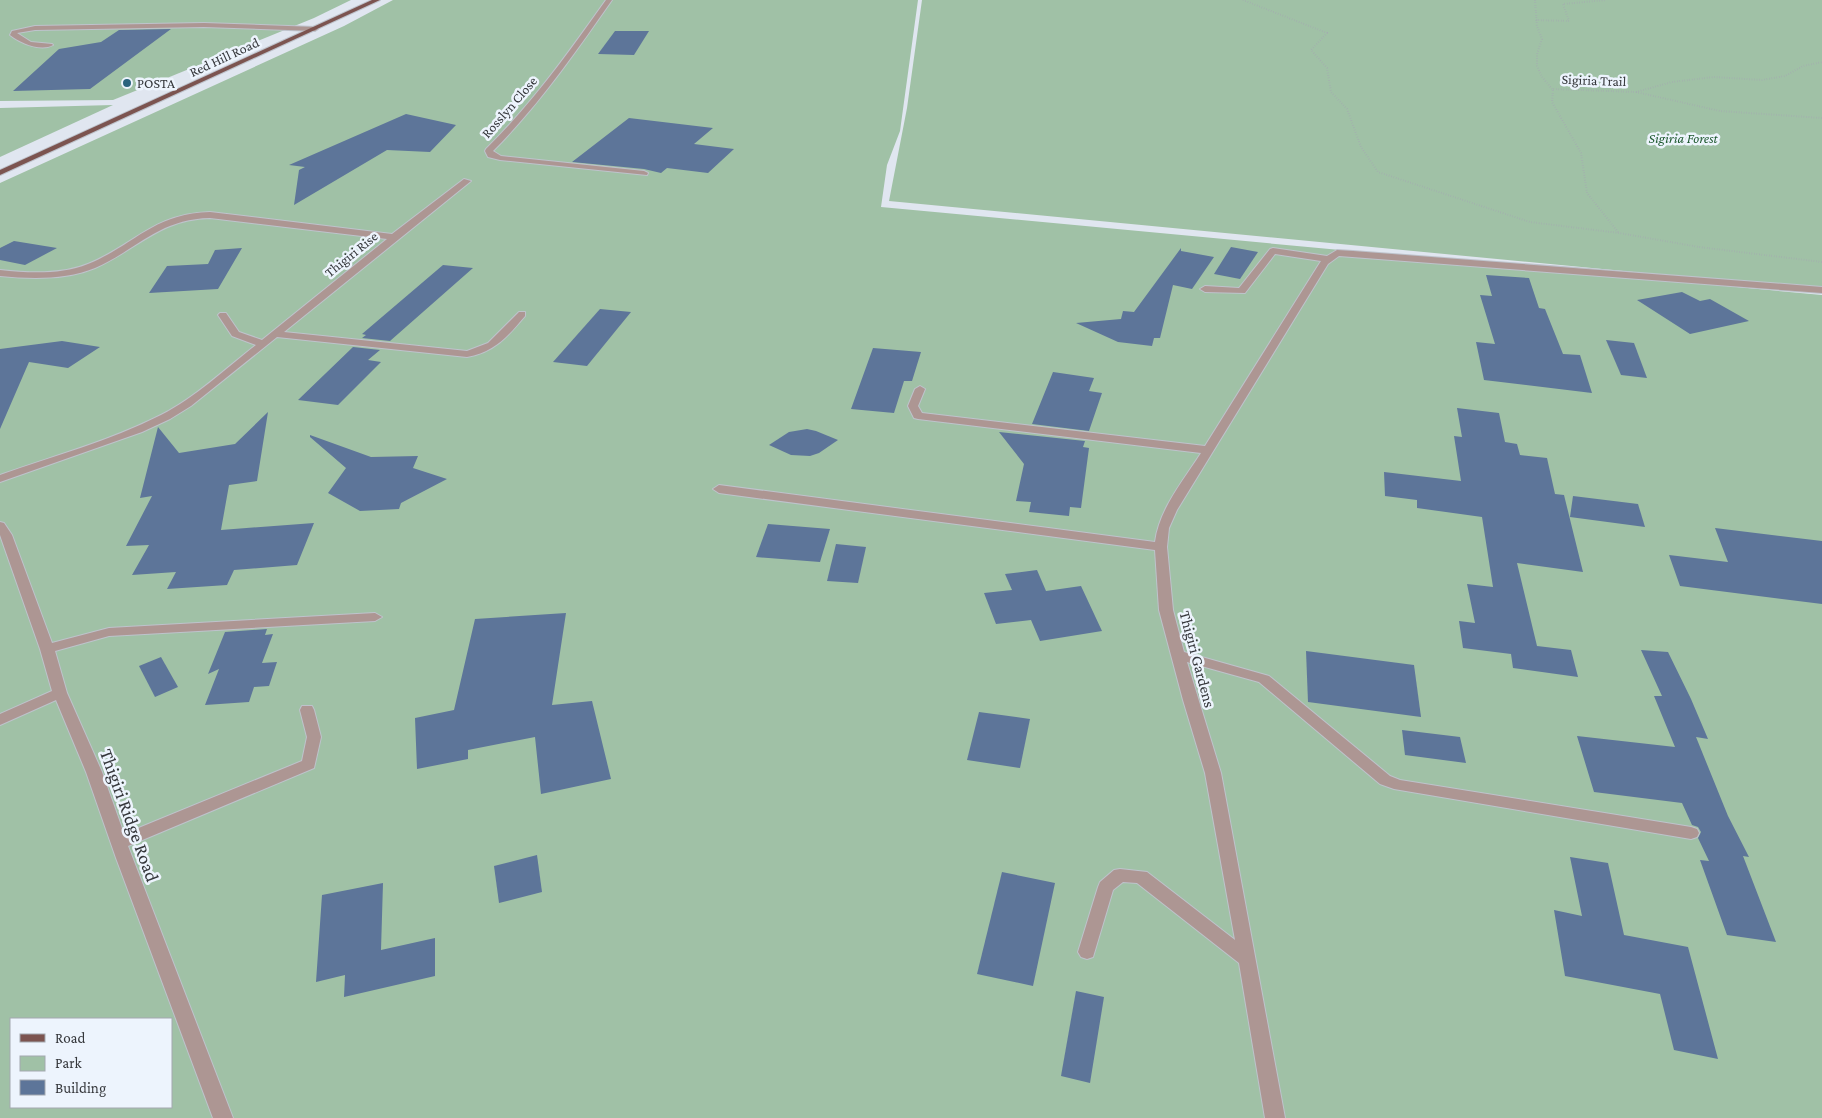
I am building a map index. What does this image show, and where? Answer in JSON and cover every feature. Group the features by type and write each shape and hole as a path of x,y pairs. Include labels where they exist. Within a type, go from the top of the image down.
{"main road":[{"name":"Red Hill Road","path":"0,173 377,0"}],"street":[{"name":"Rosslyn Close","path":"609,0 569,57 512,128 489,151 491,155 500,158 644,173"},
{"path":"50,46 30,44 13,35 14,32 35,28 204,26 315,29"},
{"path":"394,236 467,181"},
{"name":"Thigiri Rise","path":"0,273 16,275 54,273 92,266 170,221 191,215 210,215 394,236"},
{"name":"Thigiri Rise","path":"0,479 138,430 166,417 187,404 263,344 394,236"},
{"path":"1205,289 1237,292 1245,289 1273,251 1822,290"},
{"name":"Thigiri Gardens","path":"1275,1118 1213,773 1166,610 1160,547 1163,528 1170,510 1333,256"},
{"path":"275,334 467,354 480,353 491,347 522,314"},
{"path":"223,315 235,334 263,344"},
{"path":"920,388 913,406 918,416 1208,450"},
{"path":"719,489 1160,547"},
{"name":"Thigiri Ridge Road","path":"0,526 6,535 47,648 60,692 94,772 223,1118"},
{"path":"47,648 109,632 375,618"},
{"path":"1178,655 1264,679 1385,780 1399,785 1691,832"},
{"path":"0,720 60,692"},
{"path":"119,843 309,764 314,737 307,710"},
{"path":"1087,952 1106,887 1120,875 1141,877 1246,959"}],"path":[{"path":"1243,0 1327,33 1311,50 1327,68 1331,92 1347,109 1361,147 1378,172 1530,222 1619,233 1699,247 1822,262"},
{"path":"1535,0 1536,20 1542,39 1536,52 1536,67 1539,76 1553,89"},
{"path":"1536,20 1569,21 1563,4 1606,0"},
{"name":"Sigiria Trail","path":"1619,233 1586,193 1581,153 1552,102 1553,89 1636,92 1651,86 1714,77 1762,80 1785,76 1803,66 1822,62"},
{"path":"1636,92 1720,111 1822,118"}],"green space":[{"path":"0,0 351,0 314,18 113,100 0,101"},
{"path":"393,0 918,0 900,131 887,165 881,207 1822,295 1822,1118 0,1118 0,183 344,26"},
{"name":"Sigiria Forest","path":"922,0 1822,0 1822,290 889,201 907,108"},
{"path":"113,105 0,157 0,108"}],"building":[{"path":"171,29 90,89 13,91 59,49 101,42 119,30"},
{"path":"615,31 649,31 634,55 598,54"},
{"path":"406,114 456,125 430,152 387,150 294,205 299,170 305,167 289,165"},
{"path":"629,118 713,128 694,144 734,149 708,173 667,168 661,173 644,169 572,162"},
{"path":"14,241 57,248 25,265 0,260 0,248"},
{"path":"1231,247 1258,252 1240,279 1214,274"},
{"path":"242,248 218,289 149,293 167,266 208,264 215,250"},
{"path":"1181,248 1181,251 1214,257 1192,289 1173,285 1160,338 1154,338 1152,346 1118,342 1076,323 1121,319 1123,311 1134,312"},
{"path":"443,265 473,268 390,341 362,338 366,335 362,334"},
{"path":"1486,275 1529,278 1539,308 1545,309 1563,354 1580,355 1592,393 1484,380 1476,342 1495,344 1480,295 1492,296"},
{"path":"1682,292 1700,301 1710,299 1749,321 1690,334 1637,300"},
{"path":"600,309 631,312 587,366 553,362"},
{"path":"1606,340 1634,343 1647,378 1621,375"},
{"path":"62,341 100,347 68,368 29,362 0,429 0,349"},
{"path":"353,347 380,350 368,360 381,362 338,405 298,400"},
{"path":"873,348 921,352 912,381 904,381 894,413 851,409"},
{"path":"1053,372 1094,378 1089,391 1102,393 1089,431 1032,424"},
{"path":"1457,408 1499,413 1505,442 1517,444 1520,455 1547,458 1555,494 1564,495 1583,572 1517,563 1537,646 1571,650 1578,677 1513,668 1511,654 1463,648 1459,621 1475,623 1467,584 1493,587 1482,517 1417,508 1417,500 1385,496 1384,472 1461,481 1454,436 1462,437"},
{"path":"268,412 257,481 229,485 221,530 314,523 297,565 234,570 227,585 167,589 176,572 132,575 149,545 126,546 152,496 140,498 158,427 179,453 235,444"},
{"path":"807,429 838,440 819,453 810,456 791,455 769,445 789,432"},
{"path":"999,432 1085,441 1083,447 1089,448 1081,508 1070,507 1069,516 1029,512 1031,502 1016,501 1024,464"},
{"path":"310,435 371,457 418,456 413,468 447,479 401,503 399,509 360,511 328,493 346,468"},
{"path":"1573,496 1638,504 1645,527 1570,517"},
{"path":"768,524 830,529 820,562 756,557"},
{"path":"1715,528 1822,541 1822,604 1680,586 1669,555 1728,562"},
{"path":"836,544 866,547 858,583 827,581"},
{"path":"1037,570 1046,591 1081,586 1102,631 1040,641 1031,620 996,624 984,593 1012,590 1005,574"},
{"path":"566,613 552,705 592,701 611,779 541,794 535,737 468,750 468,759 417,769 415,718 454,710 475,619"},
{"path":"267,629 265,635 273,634 262,663 277,662 269,686 254,687 249,702 205,705 219,669 208,674 225,632"},
{"path":"1641,650 1668,652 1691,699 1708,739 1696,737 1728,816 1749,857 1743,856 1776,942 1727,935 1700,860 1709,861 1698,838 1701,832 1698,827 1692,825 1682,803 1594,792 1577,736 1675,747 1654,696 1662,696"},
{"path":"1306,651 1414,665 1421,717 1308,702"},
{"path":"161,657 178,687 155,697 139,666"},
{"path":"979,712 1030,719 1020,768 967,760"},
{"path":"1402,730 1460,737 1466,763 1405,755"},
{"path":"537,855 542,892 499,903 494,866"},
{"path":"1570,857 1608,863 1624,935 1688,947 1718,1059 1674,1050 1660,994 1565,976 1554,910 1582,916"},
{"path":"1002,872 1055,883 1033,986 977,974"},
{"path":"383,883 381,950 435,938 435,976 344,997 345,975 316,982 322,895"},
{"path":"1076,991 1104,997 1090,1083 1061,1076"}],"place":[{"name":"POSTA","path":"127,83"}]}
